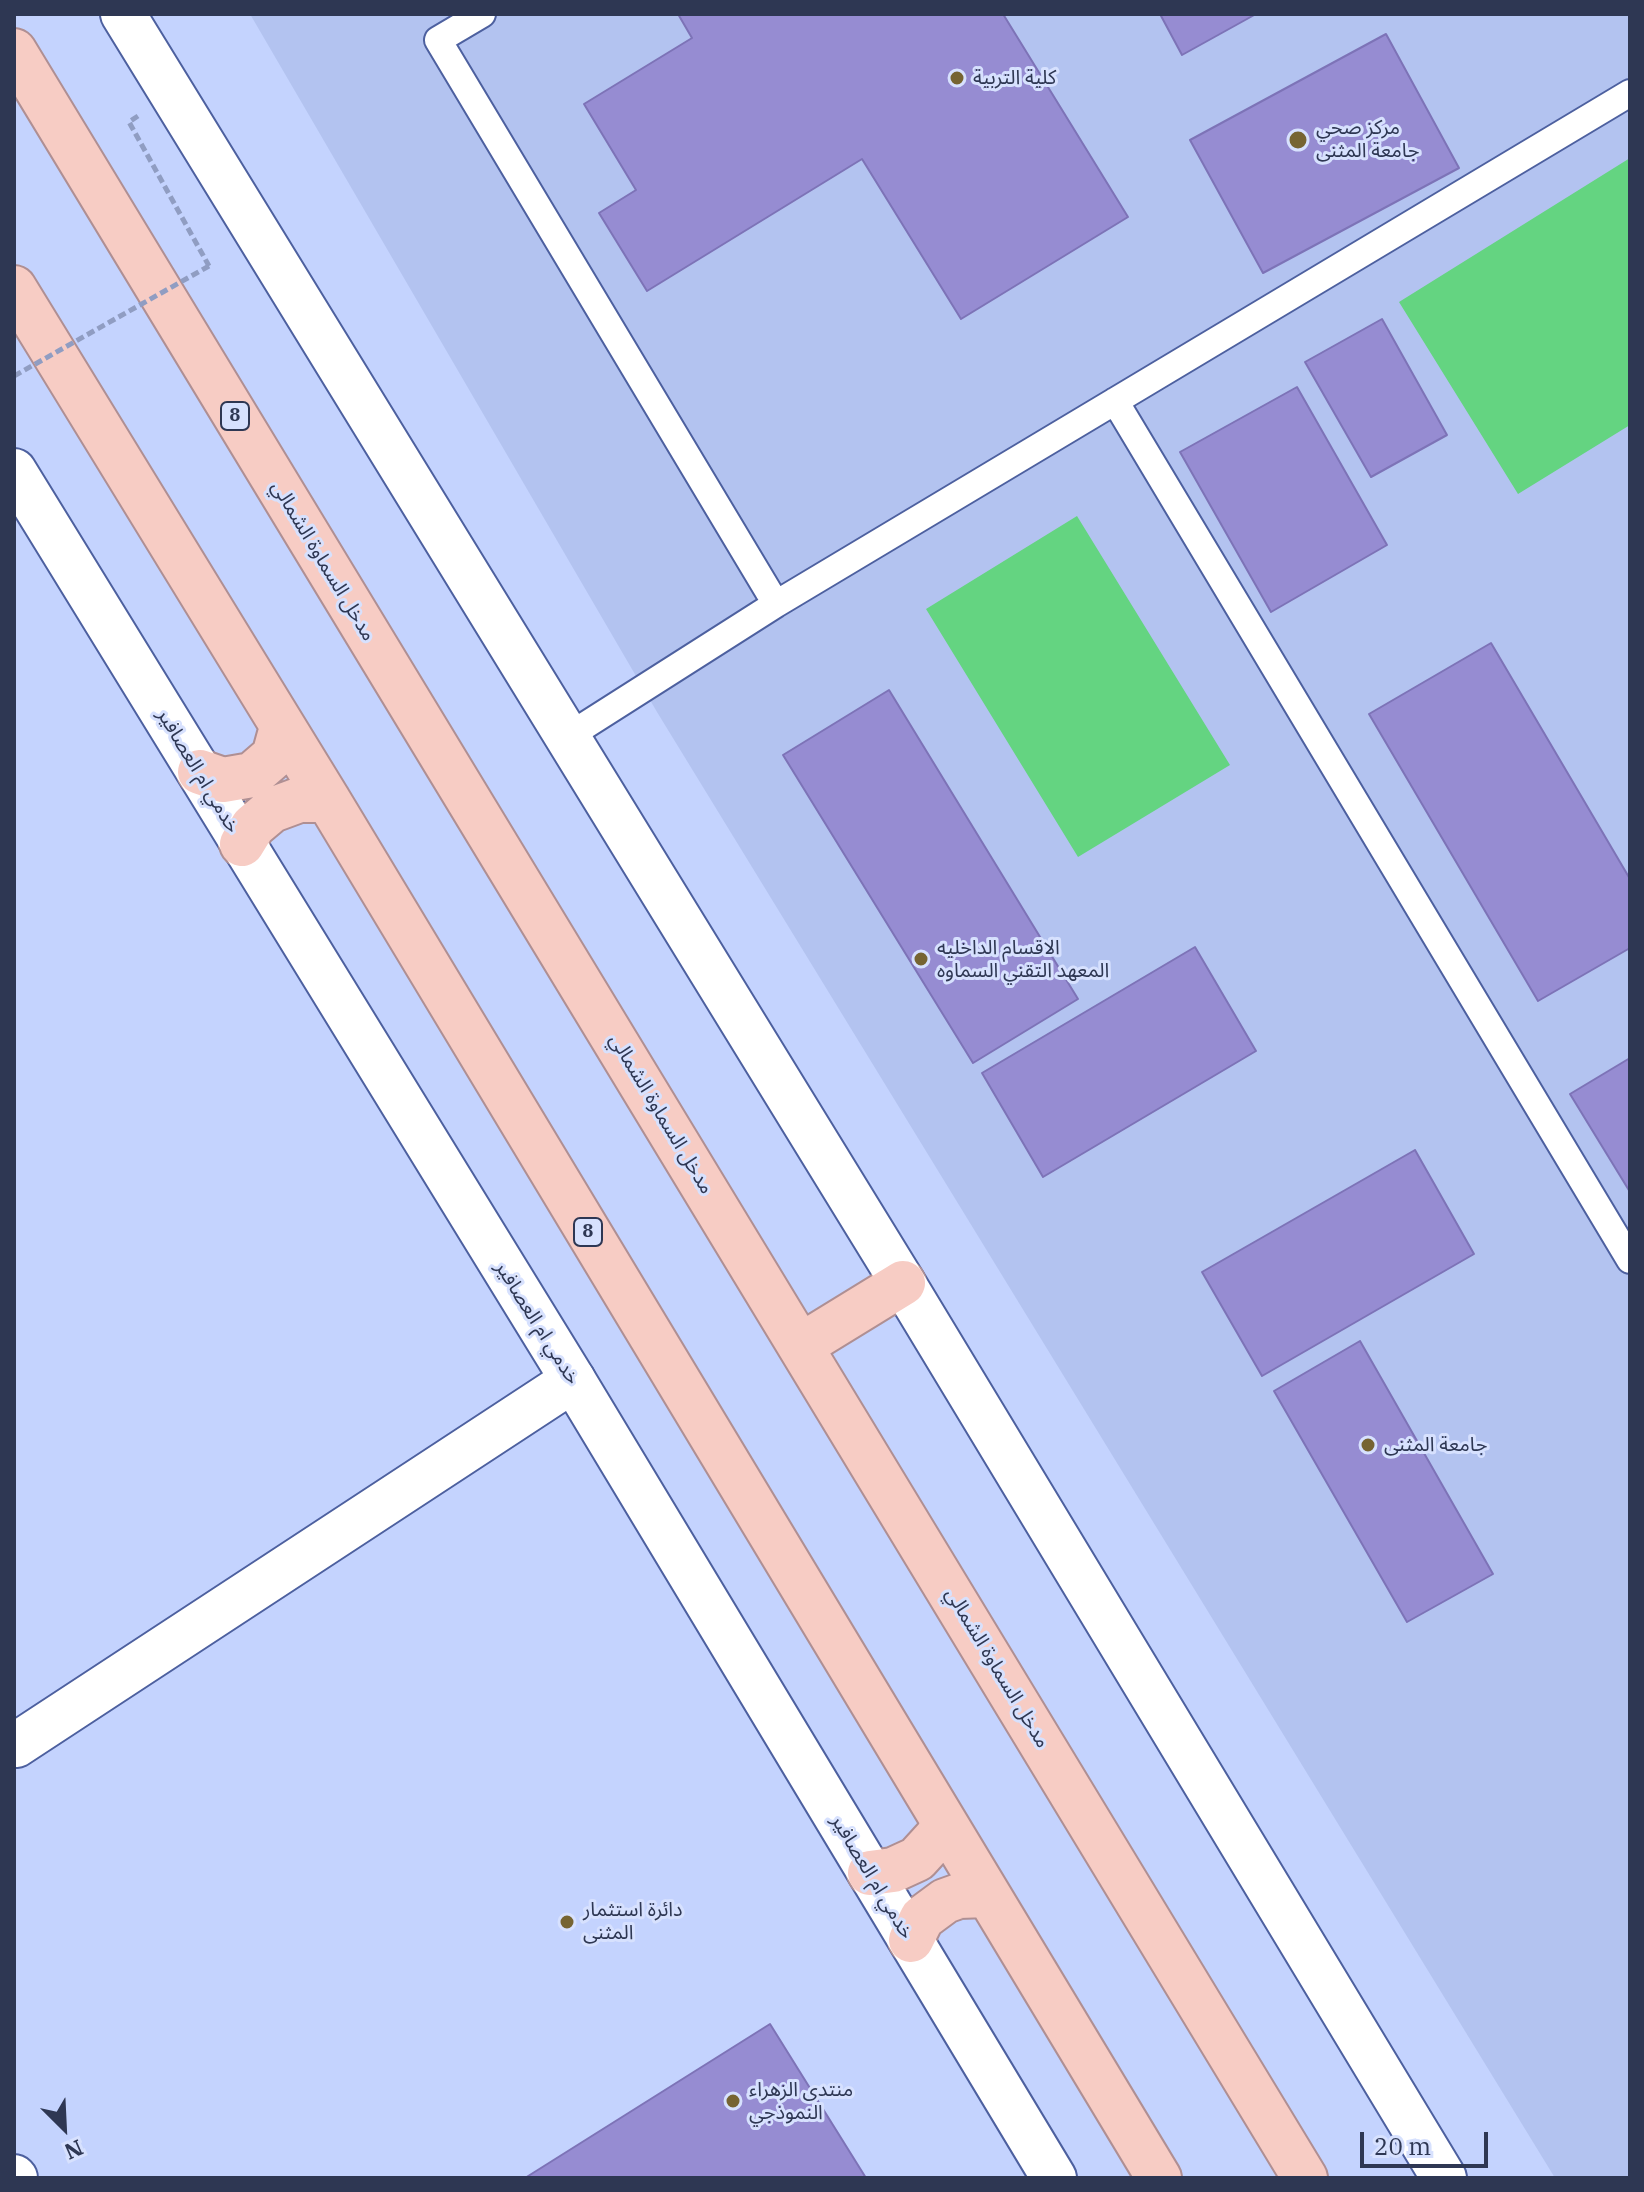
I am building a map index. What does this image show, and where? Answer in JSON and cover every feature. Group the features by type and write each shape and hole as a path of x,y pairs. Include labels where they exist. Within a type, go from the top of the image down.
{"highway":[{"name":"مدخل السماوة الشمالي","path":"14,51 1305,2178"},
{"name":"8","path":"14,288 328,800 1159,2178"},
{"path":"228,806 252,775 268,763 278,747 282,727"},
{"path":"228,806 328,800"},
{"path":"802,1345 903,1283"},
{"path":"898,1902 944,1823"},
{"path":"898,1902 987,1895"}],"main road":[{"path":"123,14 903,1283 1444,2178"},
{"name":"خدمي ام العصافير","path":"14,471 228,806 573,1380 898,1902 1054,2178"},
{"path":"15,1744 573,1380"}],"lane":[{"path":"482,14 438,40 776,604"},
{"path":"567,737 776,604 1630,93"},
{"path":"1115,401 1630,1260"}],"path":[{"path":"14,376 209,266 156,168"}],"shaded area":[{"name":"جامعة المثنى","path":"250,14 1630,14 1630,2178 1555,2178 657,712"}],"green space":[{"path":"1630,158 1630,425 1518,494 1399,302"},
{"path":"1077,516 1230,765 1078,857 926,609"}],"building":[{"path":"678,14 1003,14 1128,217 961,319 862,159 647,291 599,213 636,190 584,104 692,38"},
{"path":"1160,14 1256,14 1182,55"},
{"path":"1386,34 1459,168 1263,273 1190,140"},
{"path":"1382,319 1447,435 1371,477 1305,362"},
{"path":"1297,387 1387,545 1271,612 1180,452"},
{"path":"1491,643 1630,879 1630,948 1538,1001 1369,714"},
{"path":"889,690 1078,999 973,1063 783,755"},
{"path":"1195,947 1256,1051 1043,1177 982,1073"},
{"path":"1630,1058 1630,1192 1570,1094"},
{"path":"1415,1150 1474,1254 1262,1376 1202,1272"},
{"path":"1360,1341 1493,1574 1407,1622 1274,1391"},
{"name":"منتدى الزهراء النموذجي","path":"770,2024 866,2178 525,2178"}],"place":[{"name":"كلية التربية","path":"957,78"},
{"name":"مركز صحي جامعة المثنى","path":"1298,140"},
{"name":"الاقسام الداخليه المعهد التقني السماوه","path":"921,959"},
{"name":"جامعة المثنى","path":"1368,1445"},
{"name":"دائرة استثمار المثنى","path":"567,1922"},
{"name":"منتدى الزهراء النموذجي","path":"733,2101"}]}
